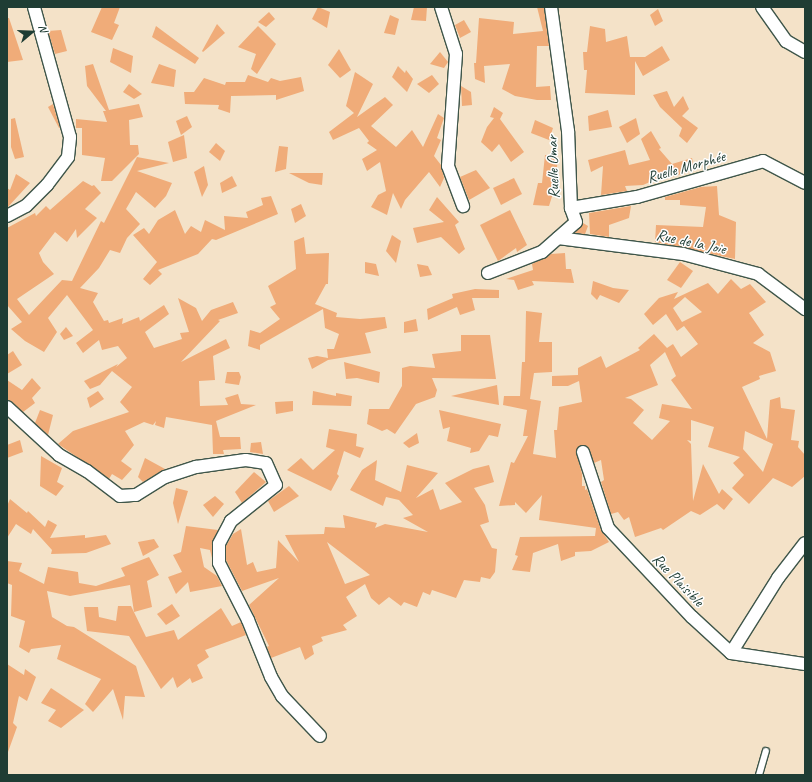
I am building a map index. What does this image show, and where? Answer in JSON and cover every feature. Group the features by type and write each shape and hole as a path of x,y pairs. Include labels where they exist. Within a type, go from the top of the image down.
{"street":[{"path":"7,216 26,206 48,185 68,157 70,137 34,7"},
{"path":"440,7 456,54 448,166 463,206"},
{"name":"Ruelle Omar","path":"488,273 542,252 576,222 571,208 568,131 551,7"},
{"path":"762,7 786,40 805,52"},
{"name":"Ruelle Morphée","path":"571,208 637,197 763,161 805,183"},
{"name":"Rue de la Joie","path":"558,238 683,254 758,274 805,309"},
{"path":"7,408 59,456 87,471 120,496 136,495 165,477 196,467 246,460 266,463 276,485 231,521 219,544 219,563 248,620 271,676 282,696 320,736"},
{"name":"Rue Plaisible","path":"583,452 608,528 661,587 731,653"},
{"path":"805,543 778,578 731,653 805,664"}],"lane":[{"path":"759,775 766,751"}],"building":[{"path":"102,7 120,7 114,23 119,25 112,40 91,32"},
{"path":"318,7 330,12 327,28 312,19"},
{"path":"414,7 427,7 426,21 411,20"},
{"path":"537,7 544,7 549,46 537,46 536,87 550,86 551,100 537,100 515,96 502,89 510,64 484,66 485,83 475,79 474,63 476,63 479,18 514,22 513,34 543,31"},
{"path":"658,9 663,21 655,26 650,15"},
{"path":"269,12 275,19 266,27 258,22"},
{"path":"390,15 399,19 395,35 384,33"},
{"path":"7,18 9,18 23,60 7,62"},
{"path":"464,20 471,32 460,38 455,25"},
{"path":"217,24 225,33 203,52 202,51"},
{"path":"156,26 199,58 195,64 152,37"},
{"path":"258,26 276,44 257,74 251,69 256,54 238,47"},
{"path":"590,26 605,29 606,42 627,36 630,57 645,57 662,46 670,60 643,76 635,61 635,95 585,93 587,70 584,70 583,52 587,52"},
{"path":"61,30 67,51 55,54 48,31"},
{"path":"113,48 133,56 131,73 110,62"},
{"path":"339,49 351,70 340,78 328,65"},
{"path":"440,52 448,62 444,68 430,64"},
{"path":"93,64 109,110 139,104 143,117 129,120 130,145 138,145 139,154 112,181 101,181 105,158 82,155 82,128 76,128 76,119 107,122 103,111 106,111 87,86 85,66"},
{"path":"159,64 176,70 174,87 151,83"},
{"path":"398,66 405,73 406,70 413,79 407,92 392,77"},
{"path":"355,72 373,84 357,117 385,97 393,105 371,126 396,147 412,130 423,147 438,114 444,118 437,138 441,140 434,156 441,165 444,178 440,187 429,172 405,200 401,209 393,193 387,215 371,207 378,195 386,191 380,162 367,171 362,159 377,150 367,143 369,141 359,128 333,140 329,132 354,113 346,106"},
{"path":"248,75 268,82 271,78 280,81 301,77 304,91 276,100 276,95 231,96 230,113 218,109 219,105 185,104 184,92 194,92 204,78 225,85 226,82 245,82"},
{"path":"432,75 439,84 429,93 417,84"},
{"path":"129,84 142,94 134,99 123,92"},
{"path":"461,86 471,92 472,105 462,106"},
{"path":"667,91 674,107 683,96 689,109 682,116 698,128 687,143 679,136 682,128 660,107 653,95"},
{"path":"53,104 60,128 48,107"},
{"path":"494,107 503,113 500,119 524,152 511,162 499,144 492,152 481,142 487,127 494,118 490,117"},
{"path":"608,110 612,127 589,131 588,116"},
{"path":"187,116 192,127 181,135 176,121"},
{"path":"15,118 24,157 15,159 11,147 11,119"},
{"path":"636,118 640,134 627,143 619,127"},
{"path":"535,120 553,128 549,140 531,133"},
{"path":"651,131 661,148 659,149 672,164 692,158 695,170 664,179 664,176 643,185 625,186 627,191 601,195 603,166 591,172 588,160 625,150 629,165 650,160 641,139"},
{"path":"184,135 187,158 173,162 168,142"},
{"path":"216,143 225,151 220,161 209,152"},
{"path":"279,146 288,147 286,169 275,172"},
{"path":"545,155 558,157 555,187 549,206 533,205 538,183 542,183"},
{"path":"137,157 169,163 137,171 172,183 166,196 155,208 136,192 126,209 140,224 127,238 120,253 110,250 99,268 80,288 98,293 93,302 104,321 108,320 109,323 123,318 122,324 139,317 140,321 164,305 169,314 145,332 154,348 182,339 180,333 189,332 178,298 196,308 202,321 211,310 233,302 238,313 218,320 220,321 181,362 226,339 230,348 213,356 215,380 199,381 200,406 228,405 225,398 238,394 241,404 256,405 216,421 220,437 240,437 241,449 223,450 224,454 213,454 212,425 166,417 164,428 155,425 156,421 153,425 144,422 125,431 134,445 121,461 132,469 122,480 112,474 109,479 58,444 73,431 129,412 120,402 132,387 112,371 100,385 90,389 84,381 118,364 116,367 127,358 118,346 102,350 99,340 83,353 76,343 93,330 67,295 48,318 57,332 44,352 25,341 11,329 22,322 7,305 7,228 35,213 36,216 46,206 50,210 83,181 92,186 94,185 101,193 85,209 97,218 77,238 76,229 67,242 55,232 39,253 43,262 54,274 17,299 29,315 62,280 72,281 101,221 104,223"},
{"path":"204,166 208,185 202,197 194,172"},
{"path":"476,170 490,188 469,200 460,177"},
{"path":"289,173 323,173 322,185 309,183"},
{"path":"16,174 30,183 7,208 7,188 10,190"},
{"path":"232,176 237,186 222,193 220,183"},
{"path":"514,178 522,194 501,205 493,188"},
{"path":"717,186 719,215 736,222 735,259 655,242 656,225 703,227 706,207 680,205 680,200 665,200 665,197 701,187"},
{"path":"271,196 278,214 216,240 212,239 198,254 158,270 162,274 150,285 143,279 157,262 133,235 144,228 149,234 158,220 175,210 185,234 191,226 201,232 205,220 225,230 224,216 248,218 246,212 263,205 261,198"},
{"path":"437,197 459,222 455,225 465,249 459,254 441,237 417,243 413,228 444,222 429,210"},
{"path":"301,204 306,216 295,223 291,209"},
{"path":"631,206 629,218 609,225 609,237 590,234 589,213"},
{"path":"510,210 527,245 517,252 516,248 498,261 480,225"},
{"path":"583,223 588,226 585,234 575,233"},
{"path":"392,235 401,241 396,263 386,251"},
{"path":"304,237 306,254 329,253 328,284 326,284 315,304 337,313 336,317 360,319 385,317 387,328 365,333 371,353 328,360 312,369 308,358 317,356 328,358 327,349 334,349 339,334 325,328 323,309 260,345 260,350 248,346 250,330 260,333 280,319 270,307 276,304 268,286 296,269 294,241"},
{"path":"565,253 566,269 571,269 574,283 532,281 534,285 518,290 514,280 506,279 533,270 532,264 551,254"},
{"path":"365,262 376,264 379,276 365,273"},
{"path":"680,262 693,271 681,288 667,280"},
{"path":"417,264 428,266 432,275 420,277"},
{"path":"731,279 741,289 750,284 766,302 749,313 764,335 753,343 770,352 776,371 759,376 760,379 742,387 767,439 770,400 780,397 781,408 795,410 791,440 799,441 798,447 805,455 805,476 792,487 773,478 749,504 732,488 744,475 733,463 740,457 708,447 714,427 691,420 691,441 687,440 691,444 693,501 703,464 719,494 722,489 733,499 724,510 717,504 700,515 691,511 663,530 661,528 635,537 629,517 624,520 618,512 611,514 601,482 604,480 601,460 594,463 588,447 581,445 576,451 582,474 582,486 585,486 585,490 587,489 601,530 609,542 591,551 575,552 575,556 561,561 558,544 533,553 530,572 512,570 518,556 515,555 520,537 595,536 596,528 539,520 542,495 526,513 515,502 515,505 499,506 511,462 514,463 528,436 523,436 527,410 503,405 504,396 520,396 522,362 525,362 526,311 542,313 539,342 552,342 552,372 534,373 530,399 541,401 533,454 556,458 554,430 557,430 559,407 582,402 579,381 568,386 552,386 552,376 578,375 578,368 601,356 606,368 640,350 638,348 654,334 667,348 673,344 681,357 698,344 684,326 677,331 666,314 653,325 644,314 659,298 678,292 674,299 708,283 718,294","holes":["685,297 702,312 682,322 673,308","665,352 676,376 671,380 692,409 662,404 659,418 670,421 652,440 633,423 644,410 631,399 625,398 658,385 650,365","745,431 773,444 763,472 743,449"]},
{"path":"593,281 613,288 629,290 619,303 600,295 597,300 591,294"},
{"path":"475,289 499,290 499,298 472,298 475,310 460,315 457,307 428,320 427,309 453,298 452,294"},
{"path":"416,319 418,331 404,333 404,322"},
{"path":"66,327 73,336 64,340 60,334"},
{"path":"461,335 490,335 496,379 432,378 437,390 435,397 416,404 395,434 387,429 382,431 367,424 369,409 389,409 402,386 402,368 410,366 435,368 432,354 461,351"},
{"path":"13,351 22,365 7,374 7,355"},
{"path":"344,362 380,372 379,383 357,378 346,379"},
{"path":"227,372 239,372 241,377 239,385 225,383"},
{"path":"32,378 41,388 32,398 35,403 23,412 7,400 7,380 22,390"},
{"path":"497,385 499,405 451,396"},
{"path":"98,391 104,399 90,408 87,398"},
{"path":"313,391 336,396 336,393 352,396 351,406 312,405"},
{"path":"293,401 293,411 276,414 275,402"},
{"path":"40,410 53,415 48,435 35,423"},
{"path":"439,410 501,424 498,437 489,435 479,451 470,453 471,448 447,441 450,427 443,429"},
{"path":"329,429 357,434 356,446 364,448 360,458 344,451 337,474 339,476 331,491 287,470 301,458 313,470 335,450 326,447"},
{"path":"417,433 419,443 409,448 403,443"},
{"path":"20,440 23,452 7,458 7,445"},
{"path":"261,442 263,454 250,452 251,443"},
{"path":"41,456 62,468 57,482 64,486 56,496 40,486"},
{"path":"145,458 165,469 143,482 138,477"},
{"path":"377,460 375,480 401,492 407,465 438,473 416,498 433,489 440,510 462,502 445,483 473,469 489,465 494,482 474,488 485,505 489,522 480,525 492,548 497,549 495,572 490,579 481,577 480,582 464,580 456,598 432,590 430,595 423,592 417,607 404,602 401,606 389,597 379,605 371,598 365,584 346,597 357,616 343,625 347,630 321,637 323,641 312,646 314,654 305,660 300,647 271,658 267,647 269,646 249,605 279,578 242,591 226,560 226,546 233,534 241,529 247,565 253,562 257,572 276,568 278,540 299,562 285,535 324,534 325,527 345,528 343,515 377,523 375,528 385,524 428,532 403,518 413,515 399,500 386,497 383,506 350,490 362,470","holes":["327,542 370,575 345,584"]},
{"path":"254,472 266,482 242,503 235,492"},
{"path":"289,486 299,496 274,512 268,501"},
{"path":"176,488 188,491 178,524 173,503"},
{"path":"215,496 224,504 213,517 203,505"},
{"path":"10,499 27,513 28,511 45,527 48,520 57,525 50,538 85,535 85,538 106,535 111,544 86,553 51,554 52,550 33,529 31,534 16,524 7,538 7,506"},
{"path":"186,526 218,530 212,544 212,558 210,550 200,548 204,567 217,576 222,586 190,592 188,582 176,594 168,577 182,572 173,555 181,552"},
{"path":"154,539 159,547 143,556 138,542"},
{"path":"149,557 159,575 147,581 152,607 134,612 130,585 70,596 47,591 52,617 67,626 74,627 136,666 145,697 125,696 123,720 113,689 93,712 85,704 101,679 57,659 61,645 31,649 29,653 19,647 25,621 11,616 12,585 7,583 7,561 22,563 19,571 44,584 48,567 78,572 79,583 96,586 125,576 121,568"},
{"path":"172,604 180,616 166,625 157,614"},
{"path":"118,606 131,606 146,637 174,630 178,640 221,608 232,626 241,622 246,635 205,650 209,657 197,665 203,678 192,683 190,678 177,688 173,677 161,689 129,636 87,631 84,607 98,607 99,617 116,621"},
{"path":"7,664 24,675 25,669 36,677 27,701 19,696 13,723 17,727 8,752"},
{"path":"51,688 84,710 61,728 48,721 56,710 41,703"}]}
